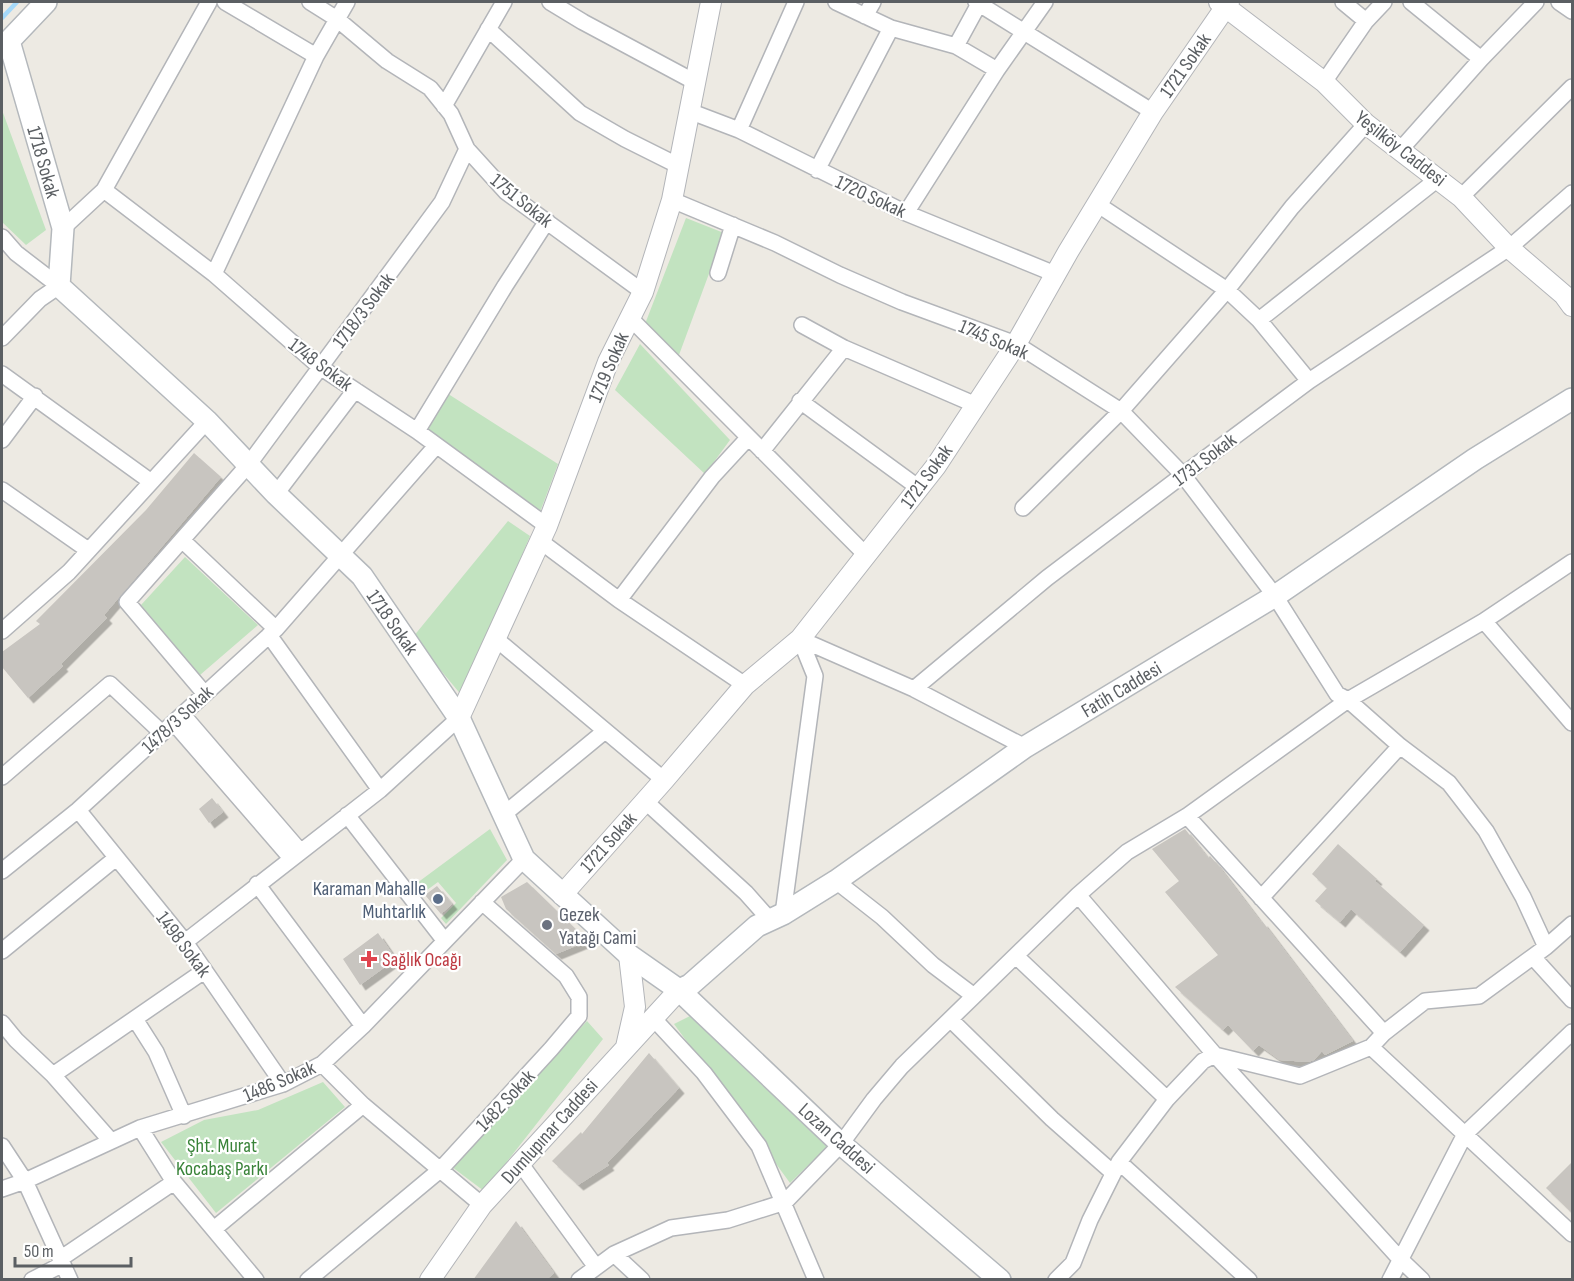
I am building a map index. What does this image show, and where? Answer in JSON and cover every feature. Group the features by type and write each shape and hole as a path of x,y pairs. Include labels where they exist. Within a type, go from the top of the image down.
{"main road":[{"path":"5,44 46,2"},
{"name":"1718 Sokak","path":"5,44 63,228 60,286 207,421 276,494 362,576 459,718 524,859 629,954 679,990"},
{"name":"Fatih Caddesi","path":"679,990 690,985 758,926 836,881 1025,747 1275,596 1475,459 1572,399"},
{"name":"Lozan Caddesi","path":"679,990 841,1144 1000,1280"}],"street":[{"path":"63,228 104,190 209,2"},
{"path":"225,2 316,56"},
{"name":"1751 Sokak","path":"310,2 337,19 387,61 430,88 451,114 467,149 506,192 642,292"},
{"path":"214,274 316,56 346,2"},
{"path":"444,105 504,2"},
{"path":"550,2 695,82"},
{"name":"1719 Sokak","path":"459,718 544,534 608,362 642,292 672,200 711,2"},
{"path":"739,130 796,2"},
{"path":"836,2 891,28 956,46 997,70"},
{"path":"865,16 873,2"},
{"path":"956,46 978,2 1153,112"},
{"path":"906,213 1023,30 1045,2"},
{"path":"1343,2 1366,21"},
{"path":"1324,82 1366,21 1384,2"},
{"path":"1411,2 1481,59"},
{"path":"1401,149 1481,59 1536,2"},
{"path":"1558,2 1572,11"},
{"name":"Yeşilköy Caddesi","path":"1224,4 1324,82 1366,124 1461,196 1509,248 1564,295 1572,306"},
{"name":"1721 Sokak","path":"562,895 745,685 800,639 936,466 1016,344 1055,274 1153,112 1224,4"},
{"path":"817,170 891,28"},
{"path":"488,29 580,113 679,166"},
{"path":"1461,196 1572,87"},
{"name":"1720 Sokak","path":"689,111 739,130 906,213 1055,274"},
{"path":"1023,508 1122,411 1227,290 1292,207 1366,124"},
{"name":"1718/3 Sokak","path":"205,694 128,602 249,464 442,202 467,149"},
{"path":"1259,320 1439,178"},
{"name":"1748 Sokak","path":"104,190 214,274 320,367 436,446 544,534 619,600 745,685"},
{"name":"1731 Sokak","path":"914,689 1047,578 1183,475 1309,381 1509,248 1572,193"},
{"name":"1745 Sokak","path":"672,200 892,297 1016,344 1122,411 1183,475 1275,596 1337,694 1348,700 1400,746 1449,783 1486,831 1523,897 1546,947"},
{"path":"1097,204 1227,290 1259,320 1309,381"},
{"path":"417,431 547,220"},
{"path":"718,273 733,225"},
{"name":"1718 Sokak","path":"2,237 16,253 60,286"},
{"path":"2,338 40,299 60,286"},
{"path":"630,318 866,555"},
{"path":"802,325 844,348 976,405"},
{"path":"762,452 844,348"},
{"path":"2,374 150,481"},
{"path":"276,494 355,390"},
{"path":"2,440 35,396"},
{"path":"800,401 919,488"},
{"path":"4,624 69,572 207,421"},
{"path":"619,600 712,477 748,438"},
{"name":"1478/3 Sokak","path":"2,871 78,810 272,632 436,446"},
{"path":"2,490 88,550"},
{"path":"182,540 272,632 380,790"},
{"path":"579,1280 614,1254 671,1228 728,1220 784,1202 841,1144 902,1066 1078,896 1127,852 1187,816 1348,700 1484,621 1572,562"},
{"path":"1484,621 1572,723"},
{"path":"496,639 664,780"},
{"path":"800,639 914,689 1025,747"},
{"path":"645,801 746,893 776,917 815,676 800,639"},
{"path":"2,777 110,684 162,733"},
{"path":"185,942 380,790 459,718"},
{"path":"179,719 295,855"},
{"path":"503,815 605,730"},
{"path":"1261,898 1400,746"},
{"name":"1498 Sokak","path":"78,810 185,942 283,1084"},
{"path":"347,815 444,940"},
{"path":"1187,816 1384,1033"},
{"path":"2,951 116,858"},
{"name":"1486 Sokak","path":"2,1189 140,1128 283,1084 322,1064 363,1026 524,859"},
{"path":"836,881 882,917 933,965 974,996"},
{"path":"257,884 363,1026"},
{"path":"1078,896 1215,1055 1400,1259 1422,1280"},
{"name":"1482 Sokak","path":"308,1280 440,1170 579,1016 579,997 566,976 482,902"},
{"path":"1056,1280 1073,1263 1116,1167 1167,1099 1203,1060 1215,1055 1300,1076 1371,1047 1384,1033 1425,1001 1479,996 1546,947 1572,924"},
{"path":"626,1048 635,1007 629,954"},
{"path":"1017,957 1167,1099"},
{"path":"1533,957 1572,1000"},
{"path":"53,1075 204,971"},
{"name":"Dumlupınar Caddesi","path":"430,1280 482,1205 679,990"},
{"path":"653,1018 704,1073 759,1146 816,1280"},
{"path":"135,1019 156,1052 184,1116"},
{"path":"951,1020 1052,1119 1116,1167 1249,1280"},
{"path":"2,1023 53,1075 111,1141"},
{"path":"1390,1280 1465,1134 1572,1032"},
{"path":"1371,1047 1572,1234"},
{"path":"322,1064 363,1105 482,1205"},
{"path":"214,1229 363,1105"},
{"path":"140,1128 174,1182 256,1280"},
{"path":"2,1146 25,1180 70,1280"},
{"path":"520,1163 596,1267"},
{"path":"32,1280 174,1182"},
{"path":"614,1254 642,1280"}],"green space":[{"path":"2,110 46,230 26,245 2,222"},
{"path":"686,218 724,233 679,355 645,324"},
{"path":"640,344 730,440 705,474 615,390"},
{"path":"442,390 558,464 540,512 425,429"},
{"path":"508,521 530,536 463,697 413,637"},
{"path":"185,557 258,625 200,675 141,605"},
{"path":"490,829 507,860 446,924 441,918 456,903 438,882 423,893 417,883"},
{"path":"690,1016 827,1147 790,1183 674,1024"},
{"path":"587,1021 603,1039 484,1191 452,1167"},
{"name":"Şht. Murat Kocabaş Parkı","path":"323,1082 345,1107 216,1213 161,1142 204,1120 258,1110"}],"building":[{"path":"194,453 221,477 104,615 107,618 61,664 63,666 28,698 2,667 2,652 40,624 36,621 146,510"},
{"path":"212,798 223,812 209,823 199,809"},
{"path":"1185,829 1208,858 1210,856 1217,864 1353,1041 1325,1055 1322,1051 1314,1060 1308,1062 1280,1060 1259,1045 1253,1051 1228,1025 1223,1030 1175,987 1218,955 1165,892 1179,881 1152,849"},
{"path":"1338,844 1424,925 1400,952 1351,909 1340,922 1315,901 1327,888 1312,874"},
{"name":"Gezek Yatağı Cami","path":"527,882 588,941 556,954 506,909 501,897"},
{"name":"Karaman Mahalle Muhtarlık","path":"437,886 452,904 441,914 425,895"},
{"name":"Sağlık Ocağı","path":"378,933 396,959 360,985 343,959"},
{"path":"649,1053 679,1088 607,1163 609,1165 578,1185 552,1161 581,1132 582,1134"},
{"path":"1572,1162 1572,1213 1546,1188"},
{"path":"516,1221 554,1273 546,1280 473,1280"}],"waterway":[{"path":"2,18 17,2"}],"place":[{"name":"Karaman Mahalle Muhtarlık","path":"438,899"},
{"name":"Gezek Yatağı Cami","path":"547,925"},
{"name":"Sağlık Ocağı","path":"369,959"}]}
